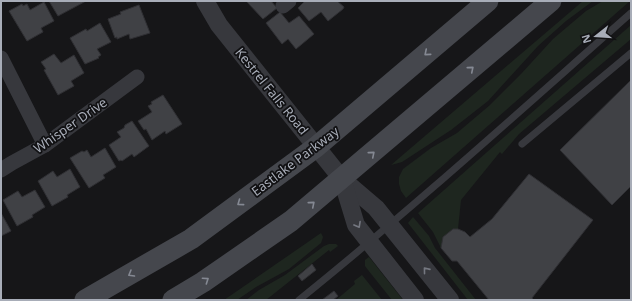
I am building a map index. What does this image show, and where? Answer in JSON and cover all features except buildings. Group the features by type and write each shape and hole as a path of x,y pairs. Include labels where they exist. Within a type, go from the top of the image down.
{"main road":[{"name":"Eastlake Parkway","path":"85,300 191,239 316,147 488,1"},
{"path":"173,300 292,221 551,1"}],"street":[{"name":"Kestrel Falls Road","path":"205,1 219,25 342,179 376,208 450,300"},
{"path":"1,58 45,145"},
{"name":"Whisper Drive","path":"1,170 12,162 45,145 137,76"},
{"name":"Kestrel Falls Road","path":"342,179 356,225 416,300"}],"lane":[{"path":"299,300 370,243 631,13"},
{"path":"522,144 631,53"}],"shaded area":[{"path":"583,1 593,1 566,21 538,46 488,101 451,130 402,162 391,165"},
{"path":"603,1 630,1 406,198 401,191 399,184 399,177 403,169 431,148 457,133 490,105 553,39 586,11"},
{"path":"631,25 631,39 519,134 502,154 500,152 461,200 458,229 453,229 443,237 441,248 433,232 418,213"},
{"path":"413,217 429,236 435,248 476,300 468,300 408,223"},
{"path":"321,233 323,237 321,243 289,269 256,287 237,300 224,300"},
{"path":"336,244 338,246 330,252 329,250 266,300 246,300 259,290 285,275 324,246"},
{"path":"369,257 403,300 392,300 368,270 365,266 365,260"},
{"path":"362,275 382,300 336,300 355,284 354,281"}]}
